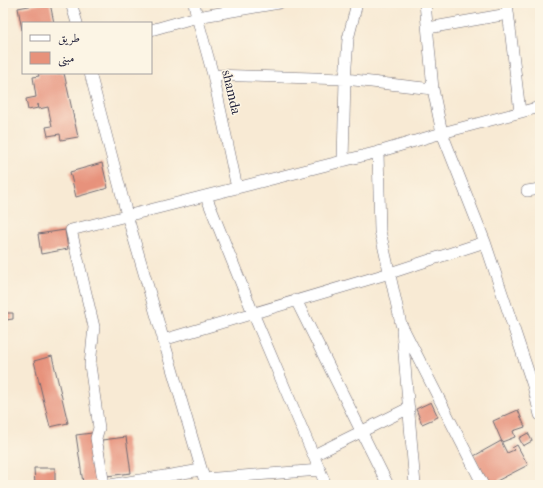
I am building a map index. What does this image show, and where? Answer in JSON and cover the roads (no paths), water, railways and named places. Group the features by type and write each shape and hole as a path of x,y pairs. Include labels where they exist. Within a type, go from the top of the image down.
{"street":[{"path":"71,3 77,22"},
{"name":"shamda","path":"194,3 213,75 237,188"},
{"path":"152,30 197,17 280,3"},
{"path":"343,161 345,79 348,39 357,3"},
{"path":"425,3 434,89 442,133 485,242 533,386 540,415"},
{"path":"507,3 520,112"},
{"path":"428,28 508,14"},
{"path":"90,74 127,215 204,478"},
{"path":"213,75 345,79 434,89"},
{"path":"104,485 96,438 99,428 90,365 94,327 71,230 378,152 540,107"},
{"path":"378,152 380,231 401,324 415,485"},
{"path":"527,191 540,189"},
{"path":"206,196 253,314 326,485"},
{"path":"164,340 390,273 485,242"},
{"path":"296,300 388,485"},
{"path":"401,324 483,485"},
{"path":"314,455 409,408"},
{"path":"110,485 320,470"}]}
